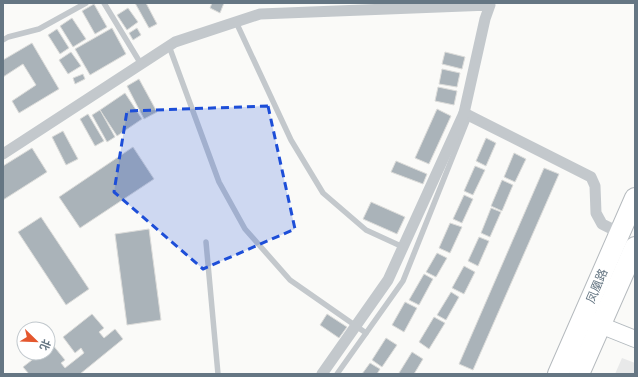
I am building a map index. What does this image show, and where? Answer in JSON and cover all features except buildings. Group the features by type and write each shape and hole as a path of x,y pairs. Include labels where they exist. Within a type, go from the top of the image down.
{"highway":[{"name":"凤凰路","path":"579,374 592,321 620,234 635,198"},
{"name":"凤凰路","path":"558,374 592,321 635,247"}],"street":[{"path":"3,154 176,42 236,22 264,14 490,4 485,19 467,114 388,280 322,374"},
{"path":"467,114 591,177 595,186 596,212 602,224 620,234"},
{"path":"592,321 635,339"}],"lane":[{"path":"3,40 8,37 39,29 86,3"},
{"path":"104,3 141,64"},
{"path":"236,22 291,140 323,193 366,230 403,247"},
{"path":"169,46 220,182 245,229 290,280 366,333"},
{"path":"337,374 403,281 467,114"},
{"path":"206,242 218,374"}],"highlighted area":[{"path":"268,106 295,229 203,269 114,192 127,111"}],"shaded area":[{"path":"622,358 635,363 635,374 615,374"}]}
